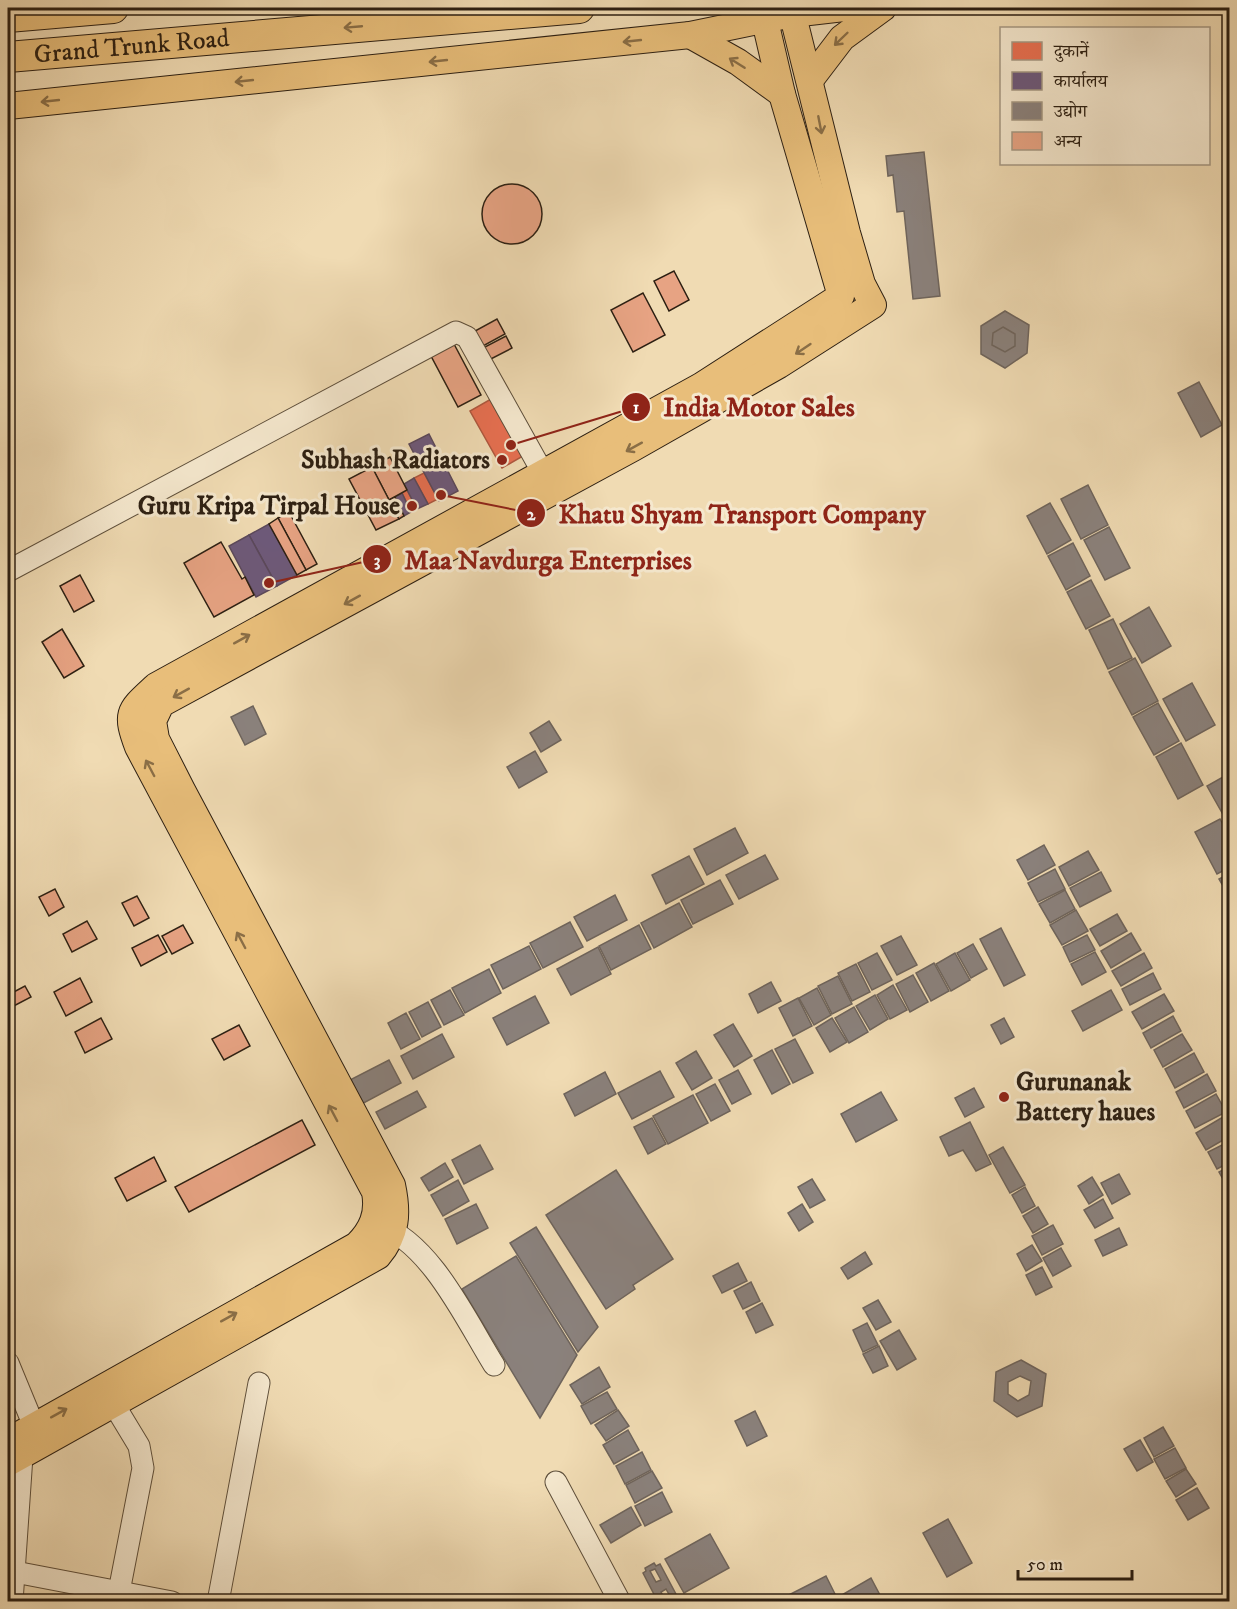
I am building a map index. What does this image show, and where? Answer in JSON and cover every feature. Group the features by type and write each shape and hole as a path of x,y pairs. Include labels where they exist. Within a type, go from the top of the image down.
{"highway":[{"name":"Grand Trunk Road","path":"8,17 113,8"},
{"name":"Grand Trunk Road","path":"8,57 579,8"}],"main road":[{"path":"8,106 690,35 763,14 844,8"},
{"path":"810,81 842,38 883,8"},
{"path":"792,11 810,81 857,301"},
{"path":"763,14 782,94 857,301"},
{"path":"690,35 738,62 782,94"},
{"path":"17,1445 113,1403 378,1256 388,1245 375,1192 138,747 129,723 133,708 156,686 550,480 701,386 857,301"},
{"path":"17,1445 357,1245 384,1226"}],"street":[{"path":"8,571 456,332 467,337 550,480"},
{"path":"384,1226 433,1268 494,1365"},
{"path":"8,1363 17,1445 15,1572 12,1602"},
{"path":"218,1602 259,1383"},
{"path":"113,1403 143,1456 143,1468 118,1596"},
{"path":"556,1482 620,1602"},
{"path":"15,1572 118,1596 172,1602"}],"building: दुकानें":[{"path":"491,399 523,456 502,468 470,411"},
{"path":"424,473 438,499 428,504 414,478"},
{"path":"407,490 417,509 411,512 402,493"}],"building: कार्यालय":[{"path":"429,434 458,491 439,501 409,444"},
{"path":"414,478 428,504 417,509 404,484"},
{"path":"402,493 411,512 404,516 395,497"},
{"path":"269,524 297,575 277,586 249,535"},
{"path":"249,535 277,586 256,597 229,546"}],"building: उद्योग":[{"path":"924,152 940,296 913,299 904,211 897,212 893,175 888,176 886,156"},
{"path":"1005,311 1029,325 1027,353 1005,368 981,354 981,326"},
{"path":"1003,327 1015,334 1015,346 1005,352 992,345 993,333"},
{"path":"1199,382 1222,425 1201,437 1178,393"},
{"path":"1088,485 1108,525 1081,539 1061,499"},
{"path":"1050,503 1071,540 1047,554 1027,516"},
{"path":"1109,527 1130,568 1105,580 1084,540"},
{"path":"1073,543 1090,576 1066,590 1048,556"},
{"path":"1091,580 1110,616 1086,629 1067,592"},
{"path":"1149,607 1171,646 1142,663 1120,624"},
{"path":"1113,619 1132,658 1108,669 1089,630"},
{"path":"1135,658 1158,701 1132,715 1109,672"},
{"path":"1192,683 1215,725 1186,741 1163,699"},
{"path":"1158,703 1179,741 1154,755 1133,717"},
{"path":"253,706 266,734 245,745 231,717"},
{"path":"549,721 561,740 541,752 530,733"},
{"path":"1181,743 1203,785 1178,799 1156,757"},
{"path":"535,751 547,772 519,788 507,767"},
{"path":"1230,773 1230,827 1207,786"},
{"path":"1220,819 1230,838 1230,867 1217,874 1195,832"},
{"path":"735,828 748,853 707,875 694,849"},
{"path":"1044,845 1055,865 1028,880 1017,860"},
{"path":"1088,851 1099,870 1069,886 1059,867"},
{"path":"765,855 778,879 739,899 726,875"},
{"path":"689,856 704,884 666,904 652,875"},
{"path":"1055,869 1065,889 1038,902 1028,883"},
{"path":"1101,872 1111,891 1080,907 1070,888"},
{"path":"1230,873 1230,898 1219,879"},
{"path":"720,880 733,904 693,924 681,900"},
{"path":"1065,890 1075,909 1050,923 1039,904"},
{"path":"615,895 627,920 587,941 574,917"},
{"path":"679,903 692,927 654,948 641,923"},
{"path":"1076,910 1088,931 1062,945 1050,925"},
{"path":"1117,914 1127,931 1100,946 1090,929"},
{"path":"570,922 583,947 543,968 530,943"},
{"path":"639,925 651,949 611,970 599,946"},
{"path":"1001,928 1025,975 1004,986 980,939"},
{"path":"1131,933 1141,950 1111,968 1101,951"},
{"path":"1087,935 1095,950 1070,962 1063,947"},
{"path":"901,936 917,965 897,975 881,946"},
{"path":"973,944 987,969 971,978 957,953"},
{"path":"529,946 541,969 503,989 491,965"},
{"path":"598,947 611,974 571,995 557,969"},
{"path":"1095,952 1106,972 1082,985 1071,964"},
{"path":"877,953 892,980 872,990 858,963"},
{"path":"955,953 970,980 951,991 936,964"},
{"path":"1144,953 1152,968 1121,986 1112,971"},
{"path":"934,963 949,991 931,1001 916,973"},
{"path":"856,964 870,992 852,1001 838,973"},
{"path":"489,969 501,993 465,1013 452,988"},
{"path":"1153,973 1161,989 1130,1005 1122,989"},
{"path":"913,975 928,1002 910,1012 896,984"},
{"path":"838,976 852,1004 832,1014 818,986"},
{"path":"771,982 781,1001 758,1013 749,994"},
{"path":"893,985 907,1010 890,1019 877,995"},
{"path":"817,988 831,1015 814,1025 799,998"},
{"path":"450,990 464,1015 444,1025 431,1000"},
{"path":"1111,990 1122,1010 1083,1031 1072,1011"},
{"path":"1164,994 1174,1011 1142,1029 1132,1012"},
{"path":"875,995 888,1019 870,1030 856,1006"},
{"path":"535,996 549,1023 507,1045 493,1018"},
{"path":"798,998 812,1026 793,1036 779,1008"},
{"path":"428,1002 441,1027 422,1037 409,1012"},
{"path":"854,1007 868,1032 849,1043 835,1018"},
{"path":"406,1013 420,1039 401,1049 388,1023"},
{"path":"1173,1016 1181,1031 1151,1048 1143,1033"},
{"path":"832,1018 847,1042 830,1052 816,1028"},
{"path":"1004,1018 1014,1037 1001,1044 991,1025"},
{"path":"733,1024 752,1056 734,1067 714,1035"},
{"path":"442,1034 454,1057 413,1079 401,1056"},
{"path":"1182,1034 1192,1050 1163,1067 1154,1050"},
{"path":"795,1039 813,1073 793,1083 775,1049"},
{"path":"772,1050 790,1084 772,1094 754,1060"},
{"path":"696,1051 712,1078 692,1090 676,1063"},
{"path":"1194,1053 1204,1072 1175,1088 1165,1069"},
{"path":"389,1060 401,1083 358,1106 346,1082"},
{"path":"738,1070 751,1094 732,1104 719,1080"},
{"path":"660,1071 674,1097 632,1119 618,1093"},
{"path":"605,1072 616,1094 575,1116 564,1094"},
{"path":"1207,1074 1216,1091 1184,1108 1176,1092"},
{"path":"715,1084 730,1111 711,1121 696,1094"},
{"path":"974,1088 984,1107 965,1117 955,1098"},
{"path":"417,1091 426,1107 385,1129 376,1112"},
{"path":"881,1092 897,1120 856,1142 841,1114"},
{"path":"1216,1094 1226,1112 1195,1128 1186,1111"},
{"path":"693,1095 708,1123 668,1144 653,1116"},
{"path":"1228,1114 1230,1136 1206,1150 1196,1133"},
{"path":"652,1118 666,1144 648,1154 634,1127"},
{"path":"970,1122 991,1164 976,1171 963,1150 949,1156 940,1137"},
{"path":"1230,1141 1230,1162 1217,1169 1208,1152"},
{"path":"480,1145 493,1169 464,1184 452,1160"},
{"path":"1003,1147 1025,1185 1010,1193 989,1155"},
{"path":"445,1163 453,1177 429,1191 421,1178"},
{"path":"1230,1166 1230,1187 1228,1188 1219,1172"},
{"path":"616,1170 673,1259 633,1285 635,1289 606,1309 546,1215"},
{"path":"1119,1174 1130,1194 1112,1204 1101,1183"},
{"path":"1092,1177 1103,1195 1089,1204 1078,1186"},
{"path":"812,1179 825,1200 810,1208 798,1187"},
{"path":"458,1180 469,1201 443,1216 431,1195"},
{"path":"1025,1187 1035,1206 1022,1213 1012,1195"},
{"path":"1103,1199 1113,1218 1095,1228 1084,1210"},
{"path":"476,1204 488,1228 457,1244 445,1219"},
{"path":"802,1204 813,1222 799,1231 788,1213"},
{"path":"1038,1207 1048,1224 1033,1233 1023,1216"},
{"path":"1053,1225 1063,1244 1042,1255 1032,1236"},
{"path":"536,1227 598,1327 578,1352 510,1243"},
{"path":"1119,1228 1127,1245 1103,1256 1095,1240"},
{"path":"1032,1245 1042,1261 1026,1271 1017,1254"},
{"path":"1061,1248 1071,1266 1053,1276 1043,1258"},
{"path":"865,1252 872,1264 848,1279 841,1268"},
{"path":"516,1256 577,1355 540,1418 462,1289"},
{"path":"738,1263 747,1281 722,1293 713,1276"},
{"path":"1042,1267 1052,1287 1036,1295 1026,1275"},
{"path":"751,1282 760,1301 743,1309 734,1291"},
{"path":"878,1300 891,1322 876,1330 863,1308"},
{"path":"762,1303 773,1325 756,1333 746,1312"},
{"path":"867,1323 878,1345 863,1352 853,1330"},
{"path":"899,1330 916,1359 897,1370 880,1341"},
{"path":"879,1346 888,1366 873,1373 863,1354"},
{"path":"1021,1360 1046,1374 1042,1406 1017,1417 994,1401 996,1372","holes":["1020,1376 1031,1381 1029,1395 1018,1401 1008,1394 1008,1382"]},
{"path":"599,1367 610,1387 582,1404 570,1385"},
{"path":"607,1392 617,1409 591,1424 581,1406"},
{"path":"618,1410 629,1426 606,1441 595,1425"},
{"path":"755,1411 767,1436 747,1446 735,1421"},
{"path":"1163,1427 1174,1446 1154,1457 1144,1438"},
{"path":"628,1430 639,1450 614,1464 603,1445"},
{"path":"1140,1440 1153,1462 1137,1471 1124,1449"},
{"path":"1175,1448 1186,1468 1165,1479 1154,1459"},
{"path":"642,1452 651,1470 625,1484 616,1466"},
{"path":"1186,1469 1196,1484 1176,1497 1166,1481"},
{"path":"652,1471 662,1488 635,1503 626,1485"},
{"path":"1197,1488 1209,1508 1188,1520 1176,1500"},
{"path":"662,1492 672,1512 645,1526 635,1506"},
{"path":"631,1507 641,1525 611,1543 600,1525"},
{"path":"948,1519 972,1563 947,1577 923,1533"},
{"path":"710,1534 729,1568 684,1593 665,1559"},
{"path":"654,1563 656,1566 660,1564 677,1596 673,1599 674,1602 658,1602 643,1573 646,1571 645,1568","holes":["655,1569 661,1580 656,1582 650,1571","666,1589 671,1598 666,1601 661,1592"]},
{"path":"826,1576 838,1600 784,1602 783,1598"},
{"path":"871,1578 881,1597 874,1602 843,1602 840,1596"}],"building: अन्य":[{"path":"506,184 518,184 529,189 537,197 542,214 540,226 529,239 518,244 506,244 495,239 487,231 482,220 482,208 487,197 495,189"},
{"path":"674,271 689,300 669,311 654,281"},
{"path":"643,293 665,335 633,352 611,310"},
{"path":"497,319 505,334 483,346 475,331"},
{"path":"506,336 512,348 487,361 481,349"},
{"path":"454,344 481,395 458,407 431,356"},
{"path":"390,457 407,490 389,500 372,467"},
{"path":"372,467 399,519 376,530 349,479"},
{"path":"395,497 404,516 399,519 389,500"},
{"path":"289,512 317,564 306,570 278,518"},
{"path":"278,518 306,570 297,575 269,524"},
{"path":"221,542 242,579 245,577 254,595 214,617 184,563"},
{"path":"80,575 94,601 74,612 60,586"},
{"path":"62,629 84,666 64,678 42,642"},
{"path":"55,889 64,907 49,916 39,897"},
{"path":"137,896 149,918 134,926 122,903"},
{"path":"87,921 97,939 72,952 63,934"},
{"path":"183,925 193,943 172,954 162,936"},
{"path":"158,935 167,952 141,966 132,948"},
{"path":"80,978 92,1002 66,1016 54,992"},
{"path":"25,986 31,997 8,1009 8,995"},
{"path":"101,1018 112,1039 85,1053 75,1032"},
{"path":"239,1025 250,1046 224,1060 212,1039"},
{"path":"302,1120 315,1145 189,1212 175,1187"},
{"path":"154,1157 166,1181 127,1201 115,1178"}],"place":[{"name":"India Motor Sales","path":"511,445"},
{"name":"Subhash Radiators","path":"502,460"},
{"name":"Khatu Shyam Transport Company","path":"441,495"},
{"name":"Guru Kripa Tirpal House","path":"412,506"},
{"name":"Maa Navdurga Enterprises","path":"269,583"},
{"name":"Gurunanak Battery haues","path":"1004,1097"}]}
